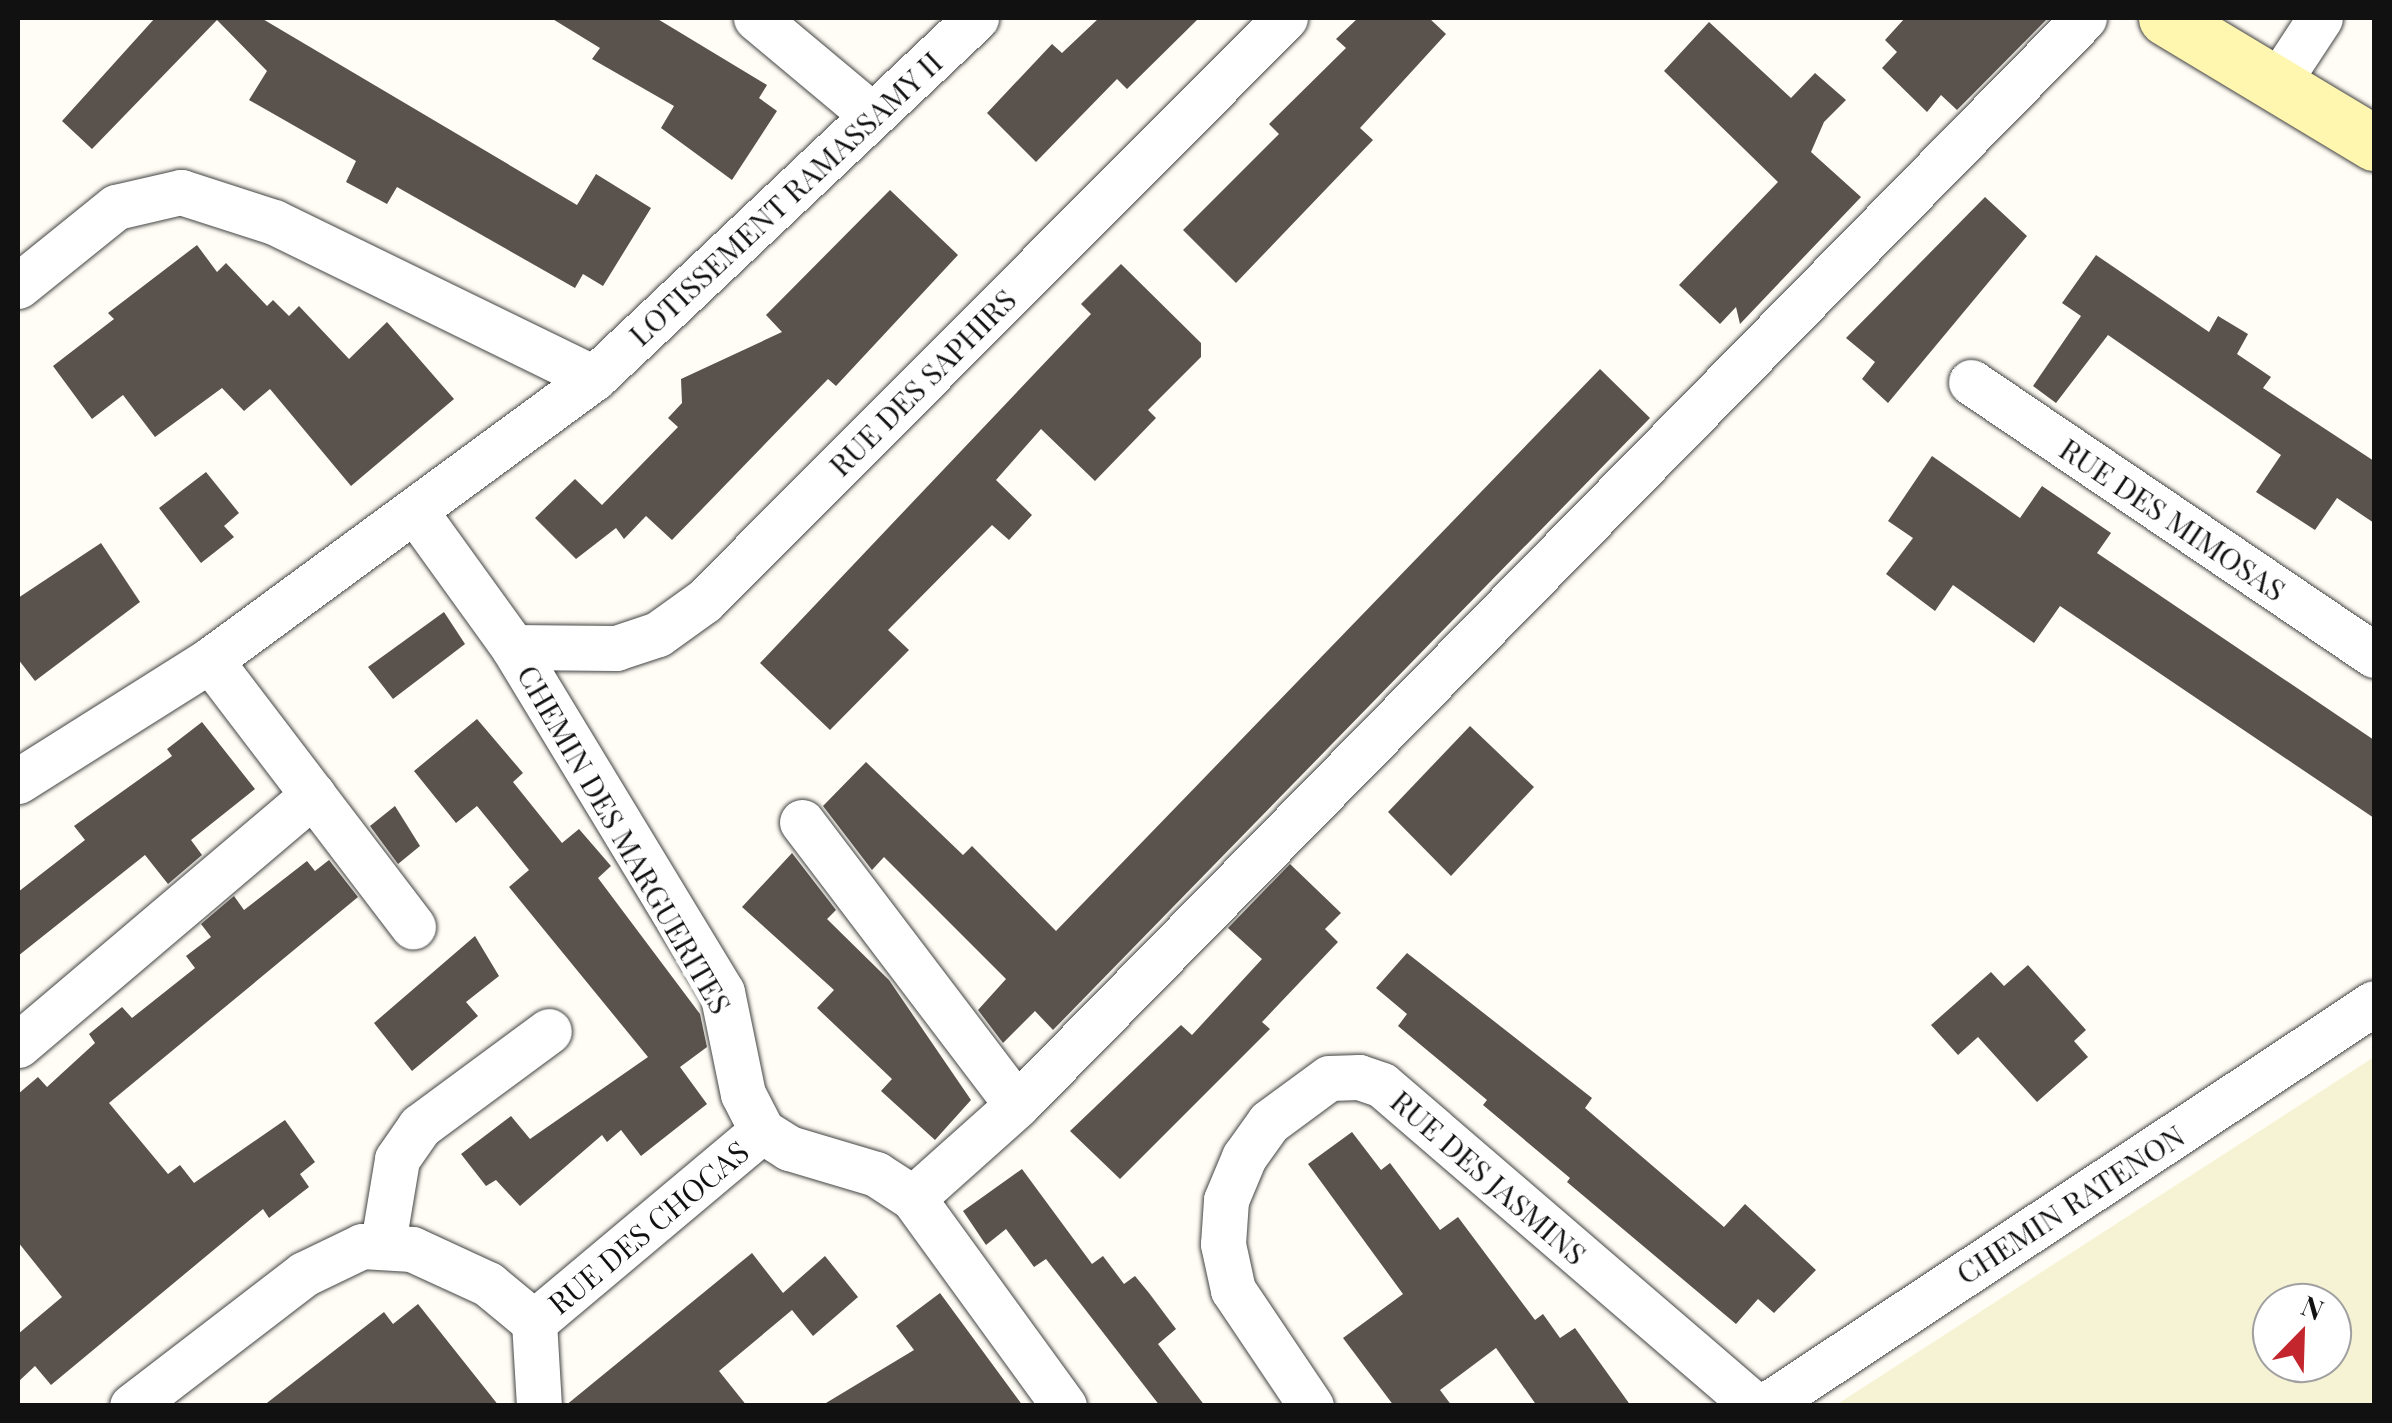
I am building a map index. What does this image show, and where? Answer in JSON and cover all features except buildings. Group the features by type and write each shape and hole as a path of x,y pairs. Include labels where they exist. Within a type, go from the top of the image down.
{"main road":[{"path":"2166,18 2374,143"}],"street":[{"path":"756,18 872,116"},
{"name":"LOTISSEMENT RAMASSAMY II","path":"18,781 210,660 594,378 976,18"},
{"name":"RUE DES SAPHIRS","path":"513,647 616,648 658,634 704,602 1284,18"},
{"path":"914,1198 1017,1105 2084,18"},
{"path":"2276,85 2320,18"},
{"path":"18,286 116,207 181,192 274,222 594,378"},
{"name":"RUE DES MIMOSAS","path":"1971,382 2374,655"},
{"name":"CHEMIN DES MARGUERITES","path":"415,511 513,647 722,992 743,1094 762,1131"},
{"path":"210,660 412,926"},
{"path":"18,1045 313,795"},
{"path":"802,822 1017,1105"},
{"name":"CHEMIN RATENON","path":"1765,1406 2374,1003"},
{"path":"132,1406 304,1274 338,1253 383,1243 397,1159 420,1126 548,1030"},
{"name":"RUE DES JASMINS","path":"1311,1406 1233,1290 1223,1244 1226,1200 1244,1157 1270,1122 1329,1078 1360,1076 1382,1085 1755,1406"},
{"path":"762,1131 789,1148 876,1174 914,1198 1064,1406"},
{"name":"RUE DES CHOCAS","path":"534,1322 762,1131"},
{"name":"RUE DES CHOCAS","path":"383,1243 412,1249 488,1284 534,1322 538,1406"}],"shaded area":[{"path":"2374,1057 2374,1405 1836,1405"}]}
